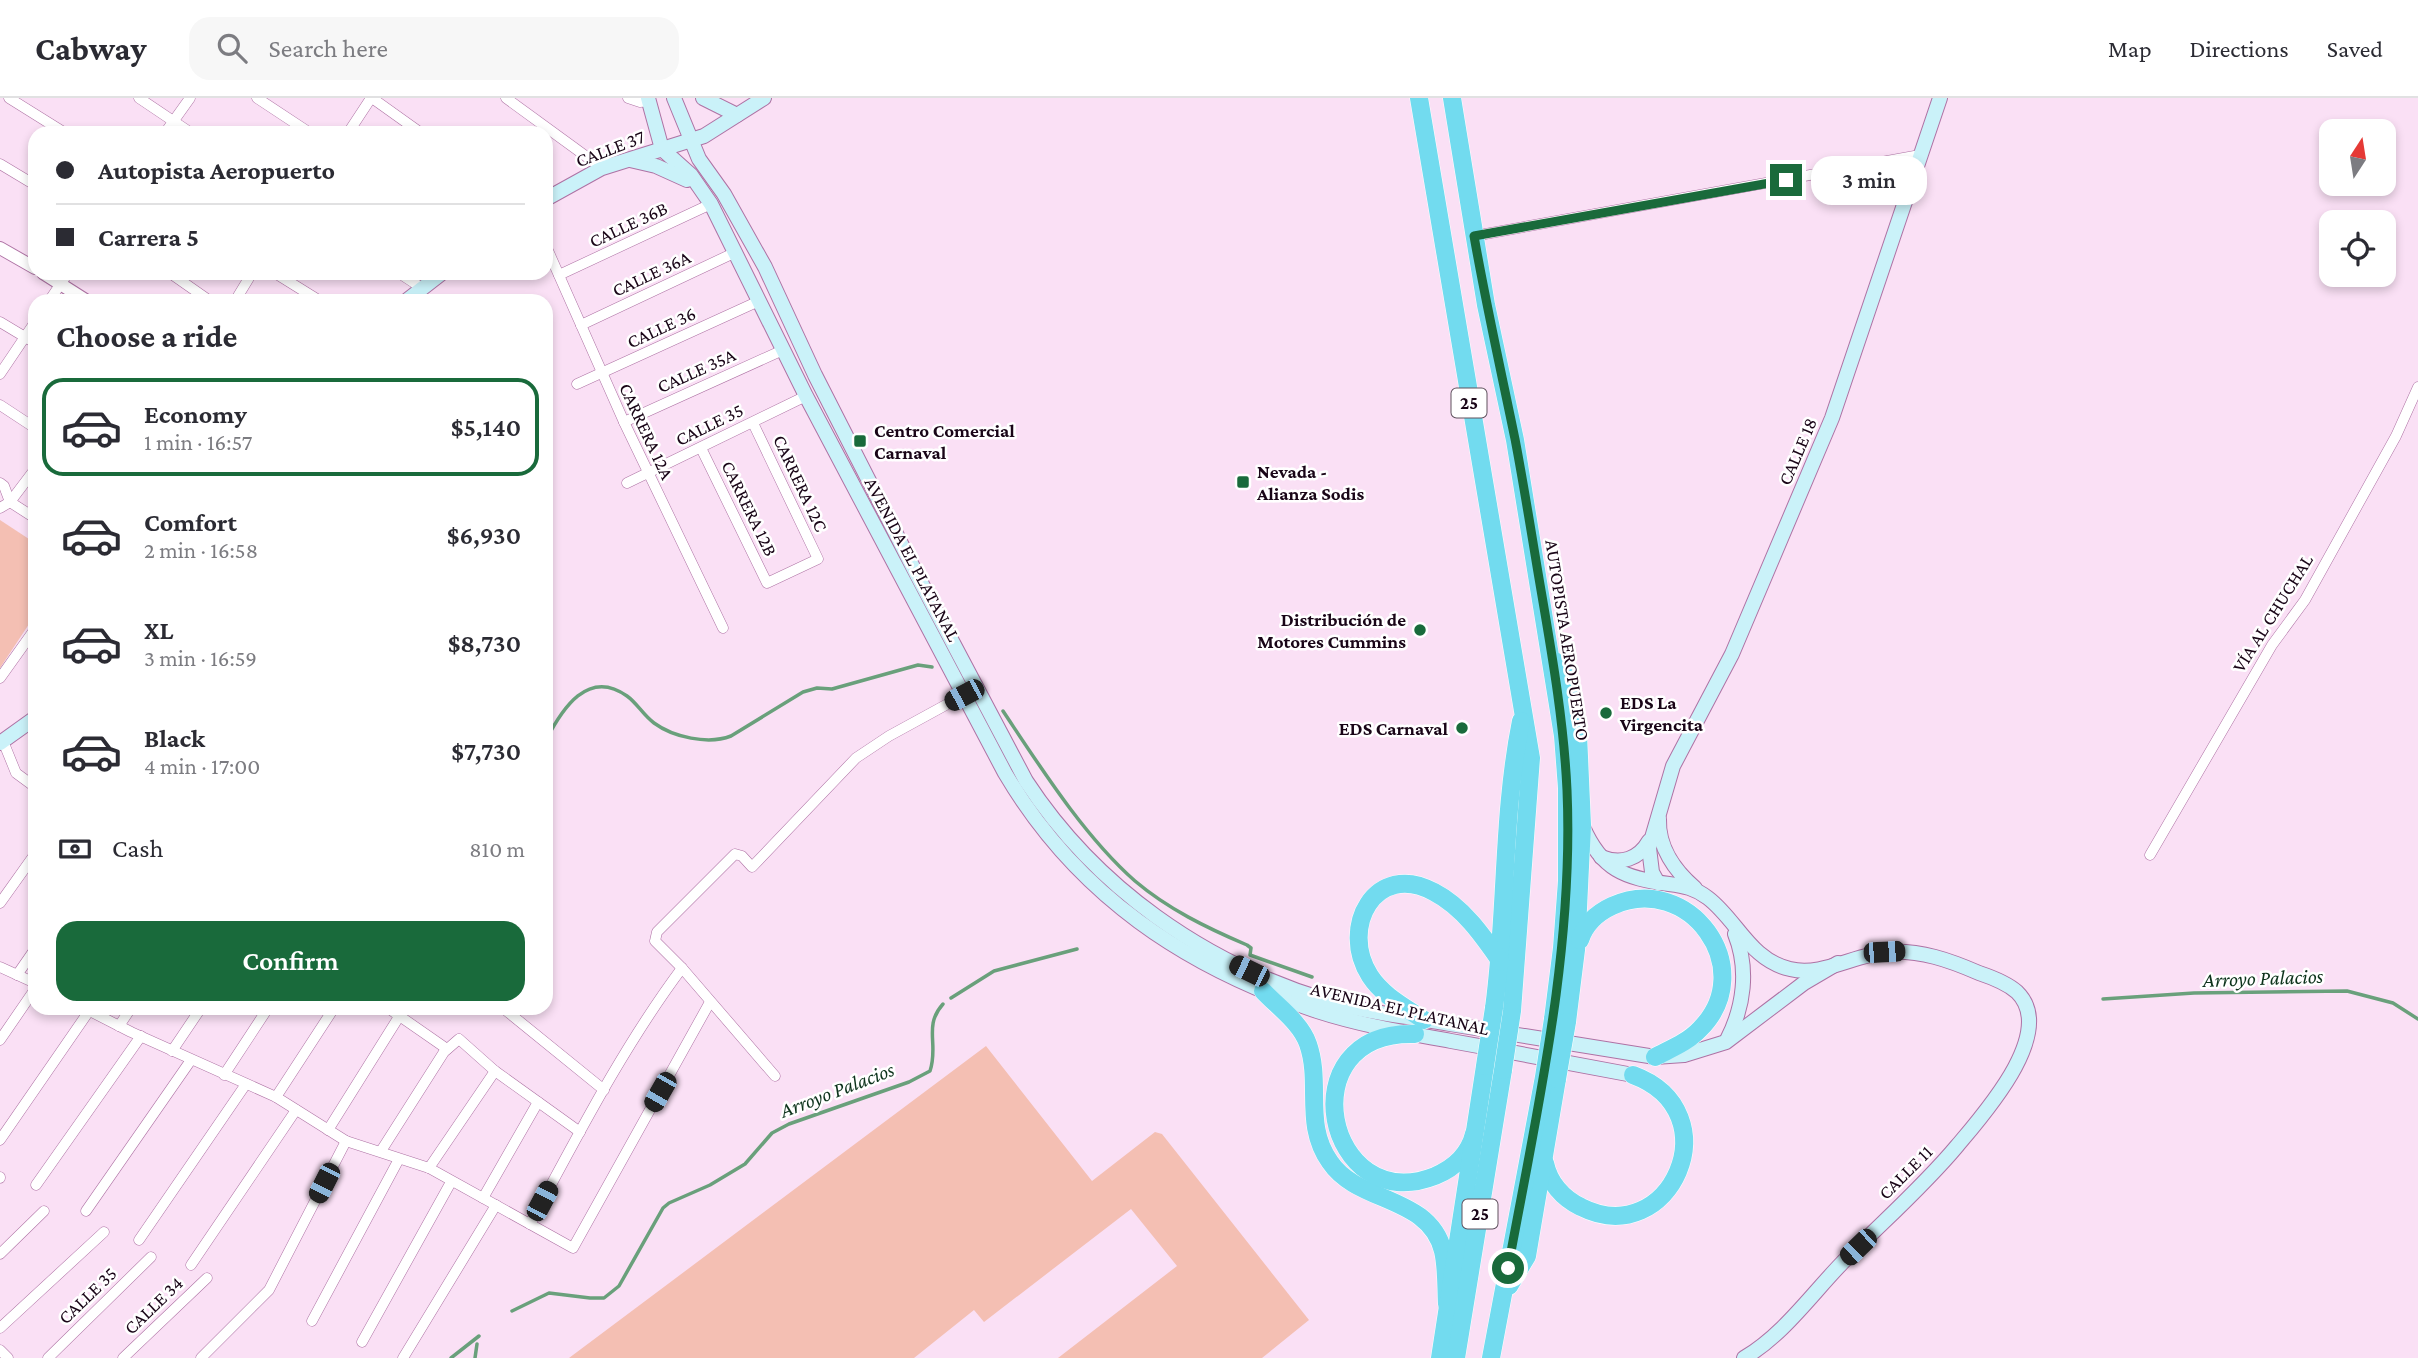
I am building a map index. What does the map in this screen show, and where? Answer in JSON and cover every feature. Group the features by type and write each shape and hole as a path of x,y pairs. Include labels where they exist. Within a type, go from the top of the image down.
{"highway":[{"name":"25","path":"1419,98 1462,365 1531,758 1503,1010 1503,1070 1456,1358"},
{"name":"AUTOPISTA AEROPUERTO","path":"1452,98 1474,236 1515,440 1551,653 1563,736 1568,825 1560,1021 1551,1078 1491,1358"},
{"path":"1551,653 1572,688 1579,746 1582,825 1576,950"},
{"path":"1440,1358 1485,1066 1503,1010 1501,962 1513,757 1524,707"},
{"path":"1474,1134 1471,1144 1457,1162 1438,1174 1416,1181 1394,1180 1373,1172 1354,1159 1341,1141 1334,1119 1334,1097 1340,1075 1346,1065 1371,1043 1420,1027 1370,976 1357,940 1362,914 1368,902 1379,892 1392,886 1406,884 1435,892 1470,920 1501,962"},
{"path":"1560,1021 1576,950 1584,929 1591,921 1610,907 1631,900 1654,899 1676,905 1695,918 1710,935 1722,967 1721,989 1713,1011 1691,1037 1655,1057"},
{"path":"1263,991 1297,1026 1308,1043 1314,1126 1320,1148 1332,1166 1348,1180 1368,1192 1399,1203 1422,1217 1433,1229 1443,1251 1447,1304"},
{"path":"1545,1163 1547,1172 1558,1190 1573,1203 1592,1212 1612,1215 1632,1213 1651,1205 1667,1191 1682,1165 1685,1144 1682,1124 1668,1097 1652,1084 1633,1075"},
{"path":"1503,1296 1527,1256 1545,1163 1551,1078"}],"main road":[{"name":"AVENIDA EL PLATANAL","path":"674,98 699,159 724,194 765,267 815,374 914,569 1026,781 1070,838 1114,884 1196,944 1266,979 1327,1001 1420,1027 1633,1075"},
{"path":"703,98 737,116"},
{"name":"CALLE 37","path":"553,195 602,168 692,141 764,98"},
{"name":"CALLE 18","path":"1658,883 1649,860 1651,836 1673,766 1732,654 1832,418 1940,98"},
{"name":"AVENIDA EL PLATANAL","path":"648,99 662,149 700,187 711,204 806,396 1016,793 1078,868 1134,919 1170,945 1210,967 1263,991 1320,1012 1655,1057 1684,1055 1726,1042 1804,983 1838,963"},
{"path":"629,159 668,170 700,187"},
{"path":"415,294 433,280"},
{"path":"904,583 914,569"},
{"path":"1,742 28,723"},
{"name":"CALLE 18","path":"1659,806 1663,844 1682,877 1696,889"},
{"path":"1582,825 1599,856 1626,876 1641,881 1696,889"},
{"path":"1599,856 1615,861 1630,859 1643,850 1651,836"},
{"name":"AVENIDA EL PLATANAL","path":"1696,889 1711,900 1746,942 1761,954 1789,969 1808,971 1884,952 1916,952 1994,978 2017,992 2025,1004 2029,1020"},
{"path":"1726,1042 1737,1019 1743,982 1741,955 1731,923"},
{"name":"CALLE 11","path":"1744,1358 1764,1345 1944,1161 1984,1113 2014,1068 2027,1042 2029,1020"}],"street":[{"path":"9,98 54,126"},
{"path":"139,98 181,126"},
{"path":"171,126 190,98"},
{"path":"257,98 299,126"},
{"path":"353,126 372,98 411,126"},
{"path":"506,98 544,126"},
{"path":"628,98 640,102 648,99"},
{"path":"553,132 602,168"},
{"path":"1474,236 1920,155"},
{"path":"0,164 28,181"},
{"name":"CALLE 36B","path":"559,275 711,204"},
{"path":"0,248 28,264"},
{"name":"CALLE 36A","path":"581,325 736,252"},
{"name":"CARRERA 12A","path":"553,262 647,473 723,628"},
{"path":"67,280 80,294"},
{"path":"180,280 199,294"},
{"path":"286,280 309,294"},
{"path":"410,280 422,288"},
{"name":"CALLE 36","path":"577,384 760,301"},
{"path":"0,323 28,339"},
{"path":"0,374 28,332"},
{"name":"CALLE 35A","path":"624,422 783,350"},
{"name":"VÍA AL CHUCHAL","path":"2150,855 2272,645 2305,600 2396,436 2418,387"},
{"name":"CALLE 35","path":"627,483 806,396"},
{"path":"0,405 28,423"},
{"name":"CARRERA 12C","path":"753,423 817,559 767,583"},
{"name":"CARRERA 12B","path":"701,448 767,583"},
{"path":"0,508 10,502 28,478"},
{"path":"0,483 4,486 10,502 28,514"},
{"path":"0,678 28,639"},
{"path":"775,1076 654,937 735,854 742,856 752,867 856,758 889,736 964,695"},
{"path":"1,742 16,773 28,782"},
{"path":"0,903 28,864"},
{"path":"17,975 28,959"},
{"path":"0,967 28,980"},
{"path":"530,1224 604,1090 654,1006 682,968"},
{"path":"0,1040 28,999"},
{"path":"98,1015 276,1097 346,1141 429,1168 573,1248 710,1002"},
{"path":"0,1140 83,1015"},
{"path":"119,1026 126,1015"},
{"path":"172,1051 196,1015"},
{"path":"224,1074 263,1015"},
{"path":"276,1097 329,1015"},
{"path":"328,1130 400,1015 447,1049"},
{"path":"512,1015 604,1090"},
{"path":"36,1185 141,1036"},
{"path":"381,1151 447,1049 459,1039 495,1071 580,1132"},
{"path":"86,1211 191,1059"},
{"path":"429,1168 495,1071"},
{"path":"139,1240 246,1084"},
{"path":"482,1198 538,1102"},
{"path":"191,1265 296,1110"},
{"path":"201,1358 264,1297 346,1141"},
{"path":"312,1321 399,1159"},
{"path":"362,1342 452,1182"},
{"path":"403,1358 496,1205"},
{"path":"0,1254 44,1211"},
{"path":"0,1328 104,1231"},
{"name":"CALLE 35","path":"48,1358 151,1257"},
{"name":"CALLE 34","path":"123,1358 207,1278"},
{"path":"0,1350 8,1358"}],"shaded area":[{"path":"0,520 28,538 28,626 0,668"},
{"path":"986,1046 1092,1181 1155,1132 1162,1134 1309,1320 1262,1358 1058,1358 1177,1266 1131,1209 984,1322 974,1310 914,1358 569,1358"}],"waterway":[{"path":"553,728 568,705 578,696 588,689 600,687 613,689 627,696 650,720 671,732 702,740 722,739 803,692 817,688 832,689 918,665 932,667"},
{"path":"1003,711 1081,822 1135,881 1188,917 1247,945 1251,948 1250,955 1312,977"},
{"name":"Arroyo Palacios","path":"951,998 994,971 1077,949"},
{"name":"Arroyo Palacios","path":"2103,999 2194,993 2347,991 2393,1003 2418,1019"},
{"name":"Arroyo Palacios","path":"512,1311 549,1293 604,1298 619,1286 663,1208 669,1203 710,1185 745,1164 772,1133 789,1124 909,1082 930,1071 933,1053 932,1028 937,1012 943,1004"},
{"path":"451,1358 479,1336"},
{"name":"Arroyo Palacios","path":"475,1358 477,1344"}],"place":[{"name":"Centro Comercial Carnaval","path":"860,441"},
{"name":"Nevada - Alianza Sodis","path":"1243,482"},
{"name":"Distribución de Motores Cummins","path":"1420,630"},
{"name":"EDS La Virgencita","path":"1606,713"},
{"name":"EDS Carnaval","path":"1462,728"}],"route":[{"path":"1508,1268 1544,1077 1562,948 1567,881 1567,788 1563,736 1551,653 1515,440 1474,236 1786,180"}]}
